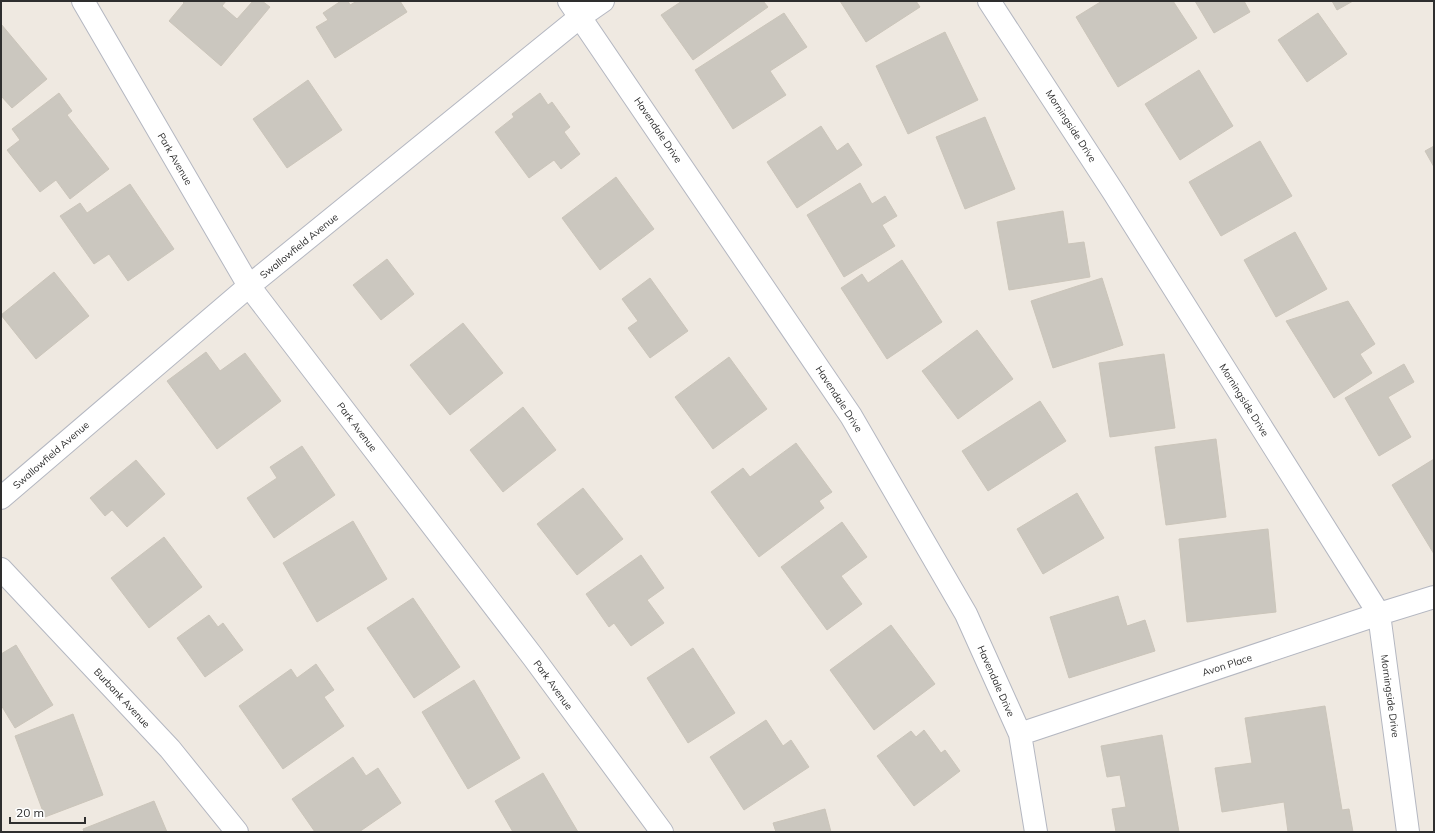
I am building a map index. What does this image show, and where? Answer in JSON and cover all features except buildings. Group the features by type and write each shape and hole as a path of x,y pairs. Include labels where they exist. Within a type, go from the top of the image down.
{"street":[{"name":"Park Avenue","path":"83,1 249,286 533,657 662,832"},
{"name":"Swallowfield Avenue","path":"1,498 575,9 602,1"},
{"name":"Morningside Drive","path":"989,1 1114,193 1379,614 1408,832"},
{"name":"Havendale Drive","path":"575,9 851,416 966,614 1020,734 1036,832"},
{"name":"Burbank Avenue","path":"1,569 170,749 237,832"},
{"name":"Avon Place","path":"1020,734 1434,597"}]}
